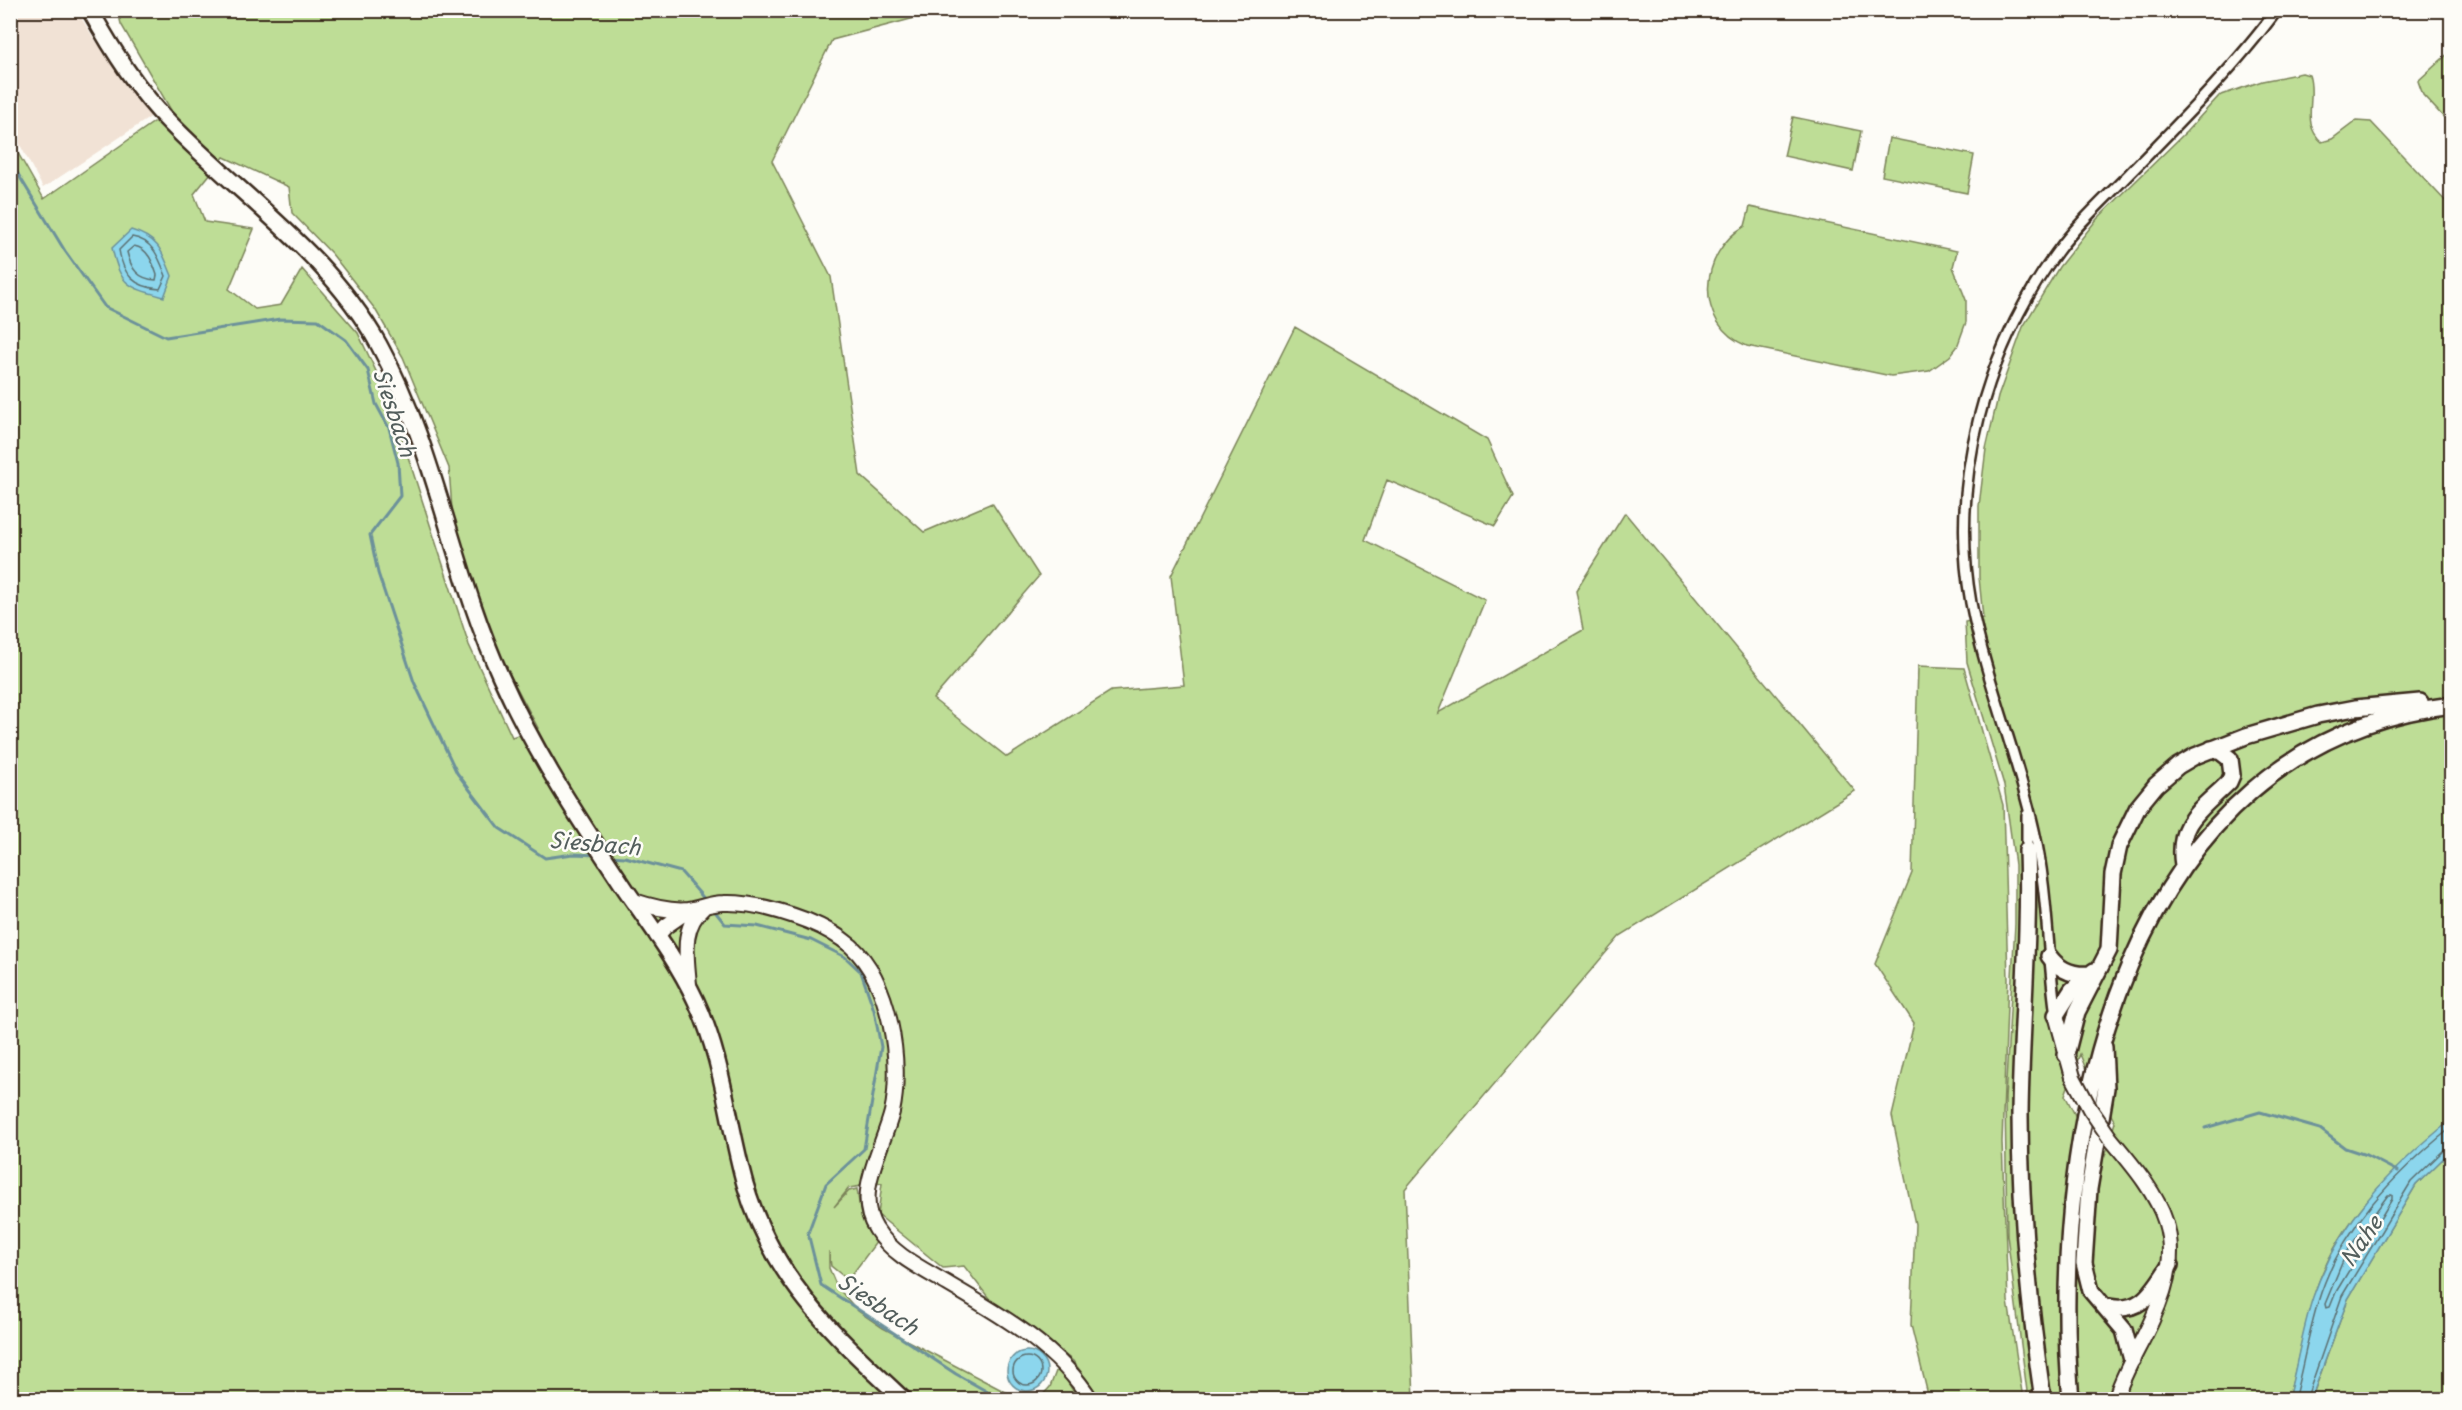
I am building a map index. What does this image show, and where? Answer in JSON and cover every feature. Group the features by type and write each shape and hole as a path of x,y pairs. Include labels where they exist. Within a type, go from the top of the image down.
{"main road":[{"path":"90,10 112,50 142,92 169,123 311,253 361,315 377,342 419,433 482,632 501,678 536,749 557,785 689,986 706,1026 717,1061 747,1188 775,1254 819,1318 904,1400"},
{"path":"2066,1055 2076,1012 2110,945 2115,860 2130,819 2146,795 2167,775 2195,756 2211,749 2318,715 2392,704 2451,703"},
{"path":"2071,1400 2068,1290 2071,1220 2085,1111 2103,1038 2133,955 2160,901 2183,866 2234,807 2264,782 2303,755 2337,737 2382,719 2451,703"},
{"path":"2183,866 2180,850 2185,829 2229,782 2232,775 2230,759 2211,749"},
{"path":"2027,850 2029,892 2021,1072 2020,1166 2029,1296 2043,1400"},
{"path":"2049,956 2067,971 2079,974 2096,970"},
{"path":"2056,1015 2072,990 2096,970"},
{"path":"2103,1038 2106,1088 2089,1189 2084,1263 2091,1291 2124,1330 2132,1359"},
{"path":"2104,1306 2120,1309 2139,1304 2150,1295 2170,1265"}],"street":[{"path":"2115,1400 2160,1300 2170,1265 2170,1240 2160,1204 2145,1180 2110,1138 2090,1109 2073,1077 2066,1055 2056,1015 2042,870 2026,798 1989,677 1971,604 1966,558 1966,491 1980,414 2002,349 2022,306 2059,250 2097,206 2192,107 2277,10"},
{"path":"2026,798 2027,850"},
{"path":"634,902 664,909 689,910 722,903 742,904 781,912 805,920 838,936 852,947 867,965 883,998 895,1059 892,1110 867,1194 871,1220 882,1237 907,1259 992,1311 1051,1352 1074,1374 1091,1400"},
{"path":"657,936 689,926 704,907"},
{"path":"657,936 666,926 689,910"},
{"path":"689,926 686,946 689,986"}],"shaded area":[{"path":"10,11 77,11 93,37 152,116 43,188 11,128"}],"green space":[{"path":"118,11 941,11 832,40 772,161 831,277 860,475 924,532 992,503 1039,576 933,699 1007,757 1111,691 1184,685 1171,576 1295,327 1487,440 1513,497 1495,526 1387,480 1365,540 1485,600 1438,713 1583,630 1576,591 1625,513 1855,791 1620,936 1405,1189 1414,1399 1101,1399 1073,1361 1023,1322 991,1301 964,1266 943,1268 878,1215 882,1183 849,1188 834,1207 849,1191 857,1189 861,1216 877,1241 848,1280 831,1266 829,1251 829,1268 837,1287 858,1311 883,1328 1019,1399 11,1399 10,139 44,199 171,110 121,24","holes":["224,157 289,187 292,213 332,254 375,309 403,357 449,468 453,524 474,585 501,658 538,728 512,737 469,645 390,401 358,333 302,269 281,305 255,309 229,289 254,229 205,222 194,194"]},
{"path":"2451,51 2451,125 2423,95 2418,81"},
{"path":"2302,73 2309,75 2310,119 2315,135 2322,142 2332,139 2356,121 2371,122 2451,207 2452,1120 2407,1158 2367,1200 2335,1248 2312,1302 2288,1399 2028,1399 2007,1235 2005,1099 2015,924 2015,865 2004,785 1967,662 1965,622 1983,618 1979,577 1979,506 1986,449 1998,397 2023,327 2059,267 2097,219 2186,132 2219,96 2262,81","holes":["2080,1054 2087,1072 2115,1122 2105,1156 2077,1119 2065,1095"]},
{"path":"1793,117 1861,131 1853,171 1784,156"},
{"path":"1889,138 1974,155 1967,193 1882,176"},
{"path":"1750,207 1957,251 1953,267 1966,300 1966,322 1957,347 1950,356 1929,371 1891,376 1747,346 1730,336 1717,322 1708,288 1711,270 1718,253 1730,238 1745,226"},
{"path":"1918,666 1964,668 2003,805 2008,979 2002,1142 2008,1301 2023,1399 1929,1399 1911,1325 1915,1224 1892,1116 1914,1023 1875,964 1912,873"},
{"path":"2451,1151 2451,1399 2311,1400 2348,1299 2416,1185"},
{"path":"1058,1366 1078,1399 1038,1400 1050,1387"}],"water":[{"path":"131,230 153,241 165,259 172,276 164,297 127,283 119,270 112,248"},
{"name":"Nahe","path":"2451,1120 2451,1151 2416,1185 2348,1299 2311,1399 2288,1399 2313,1297 2337,1244 2352,1220 2387,1178"},
{"path":"1027,1351 1041,1357 1047,1371 1041,1385 1027,1391 1013,1385 1007,1371 1013,1357"}],"waterway":[{"name":"Siesbach","path":"10,161 65,251 105,307 166,337 280,319 318,320 346,340 368,370 376,404 389,428 398,463 400,496 370,535 378,573 414,682 457,773 499,828 545,858 573,854 597,855"},
{"name":"Siesbach","path":"609,856 625,857 681,872 707,902"},
{"name":"Siesbach","path":"713,909 725,924 757,926 811,940 845,957 861,972 874,1010 881,1047 864,1149 826,1184 808,1233 821,1285 956,1374 1002,1400"},
{"path":"2205,1128 2260,1112 2320,1129 2345,1148 2366,1155 2397,1171"}]}
